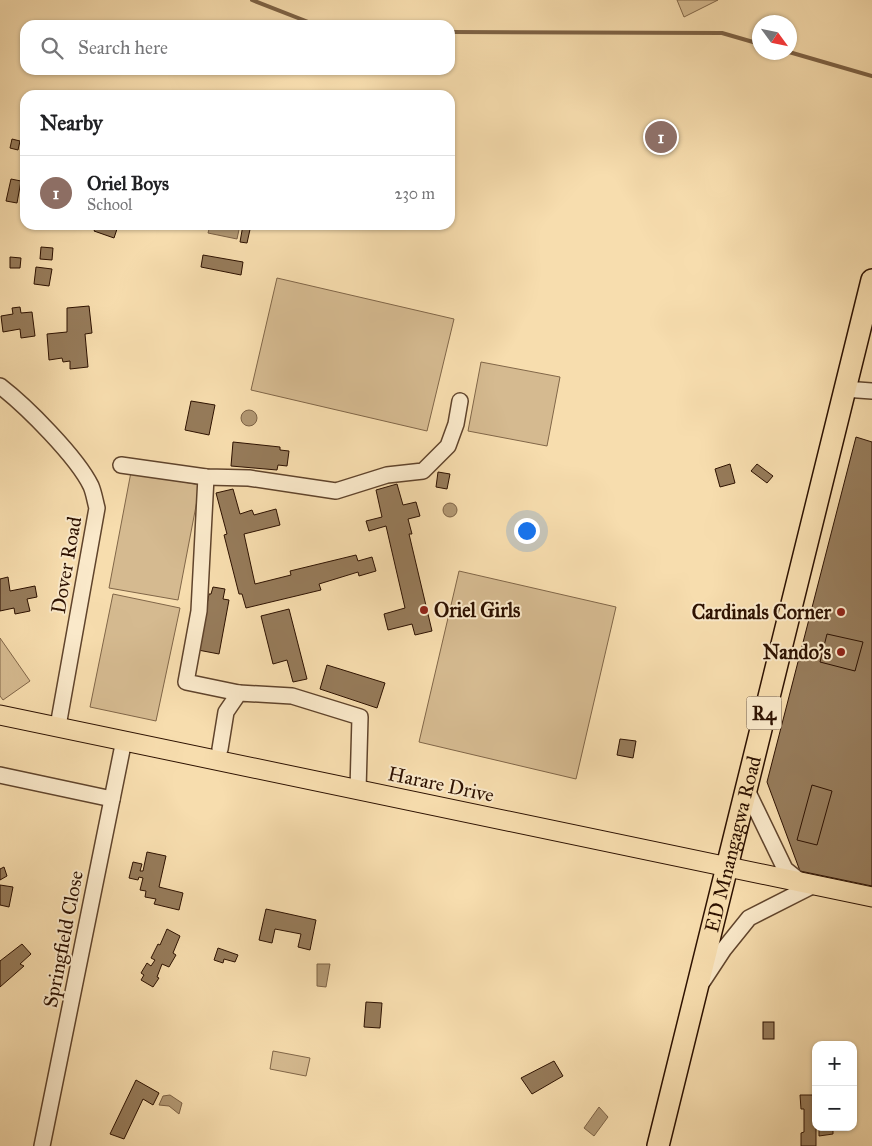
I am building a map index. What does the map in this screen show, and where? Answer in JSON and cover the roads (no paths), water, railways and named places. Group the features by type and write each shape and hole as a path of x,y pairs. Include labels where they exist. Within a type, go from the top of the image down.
{"highway":[{"name":"ED Mnangagwa Road","path":"658,1146 725,866 872,280"}],"main road":[{"name":"Harare Drive","path":"0,715 872,897"}],"street":[{"name":"Dover Road","path":"0,386 50,434 80,470 91,487 97,508 58,726"},
{"path":"844,389 872,390"},
{"path":"121,465 206,477 249,478 336,491 387,474 423,471 448,446 456,424 460,401"},
{"path":"206,477 199,611 186,682 239,693 292,696 360,717 358,790"},
{"path":"220,748 226,712 239,693"},
{"name":"Springfield Close","path":"42,1146 124,740"},
{"path":"0,775 112,799"},
{"path":"697,989 724,949 749,918 808,883 785,869 745,786"}],"waterway":[{"path":"252,0 303,20"},
{"path":"455,32 722,33 752,42"},
{"path":"797,54 872,76"}],"place":[{"name":"Oriel Boys","path":"661,137"},
{"name":"Oriel Girls","path":"424,610"},
{"name":"Cardinals Corner","path":"841,612"},
{"name":"Nando's","path":"841,652"}]}
